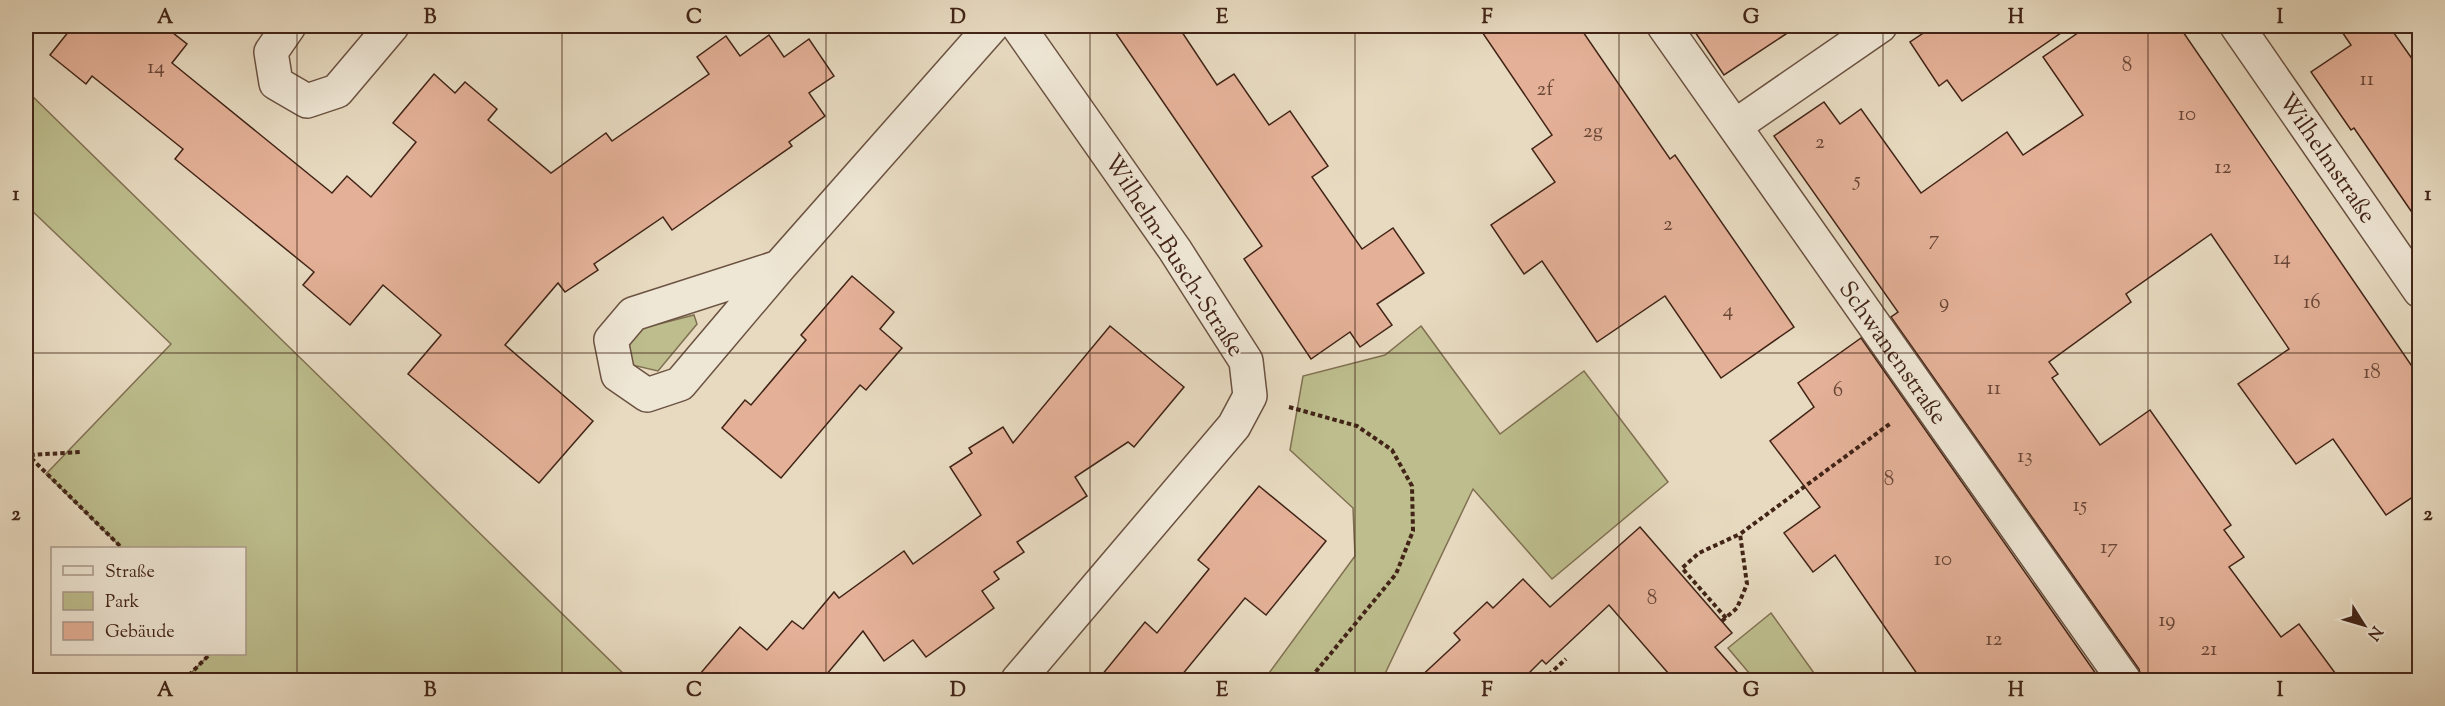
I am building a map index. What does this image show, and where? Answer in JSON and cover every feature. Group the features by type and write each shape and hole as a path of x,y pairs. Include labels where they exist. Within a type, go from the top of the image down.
{"street":[{"path":"289,26 271,52 276,83 307,101 337,91 392,26"},
{"path":"779,267 633,314 611,340 618,375 647,395 680,384 779,267 992,26"},
{"name":"Wilhelm-Busch-Straße","path":"1018,26 1175,250 1246,361 1250,396"},
{"name":"Schwanenstraße","path":"1664,26 2124,681"},
{"path":"1734,126 1880,26"},
{"name":"Wilhelmstraße","path":"2237,26 2420,291"},
{"path":"1018,681 1234,426 1250,396"}],"path":[{"path":"1250,396 1357,426 1392,450 1412,486 1413,531 1396,574 1309,681"},
{"path":"1740,534 1747,584 1737,608 1724,620 1682,568 1699,553 1740,534 1926,397"},
{"path":"26,451 30,455 81,452"},
{"path":"26,451 120,547"},
{"path":"186,681 185,679 209,655"},
{"path":"1543,681 1566,658"},
{"path":"26,668 39,681"}],"green space":[{"path":"26,90 630,680 185,679 209,655 246,655 246,547 121,547 46,474 171,344 26,205"},
{"path":"694,315 697,324 658,371 632,365 629,344 643,328"},
{"path":"1421,326 1500,434 1584,371 1668,482 1552,579 1473,489 1382,680 1264,680 1355,556 1353,508 1290,450 1303,376 1385,355"},
{"path":"1771,613 1819,680 1755,680 1728,648"}],"building":[{"path":"73,26 164,26 187,44 172,63 332,193 347,176 371,197 416,142 393,123 434,74 455,93 465,82 497,109 488,120 551,173 606,133 612,141 709,74 697,57 726,36 740,56 769,35 784,57 809,39 834,76 809,93 825,116 789,142 792,146 672,230 663,217 594,264 598,270 565,292 558,283 505,345 593,421 539,483 408,374 441,335 383,285 350,325 303,285 314,272 175,159 183,149 92,76 86,84 50,55"},
{"path":"1111,26 1178,26 1217,85 1234,74 1269,125 1290,111 1328,166 1312,177 1362,249 1393,228 1424,273 1377,304 1392,325 1360,347 1350,332 1311,359 1244,259 1262,246"},
{"path":"1478,26 1579,26 1670,159 1675,155 1794,327 1721,378 1665,296 1597,342 1542,261 1524,274 1491,225 1555,182 1532,149 1552,135"},
{"path":"1691,26 1798,26 1724,75"},
{"path":"1934,26 2071,26 1962,101 1947,80 1939,86 1910,42"},
{"path":"2088,26 2179,26 2420,378 2420,492 2386,515 2333,439 2296,464 2238,384 2289,349 2211,234 2126,294 2131,302 2049,362 2058,374 2052,378 2100,445 2150,410 2231,525 2224,530 2244,557 2229,567 2281,637 2299,624 2341,681 2142,681 2139,669 1891,317 1898,312 1774,136 1824,102 1840,124 1861,109 1921,193 2007,132 2023,155 2083,115 2043,57"},
{"path":"2338,26 2389,26 2420,70 2420,224 2354,128 2351,130 2311,72 2351,45"},
{"path":"852,276 894,312 880,329 902,348 866,390 860,385 781,478 722,428 745,400 751,405 806,340 801,335"},
{"path":"1110,326 1184,387 1134,447 1128,442 1075,477 1087,496 1017,542 1024,552 994,572 999,579 982,591 994,608 926,657 913,640 884,661 863,631 821,681 694,681 740,627 767,650 792,621 803,629 834,592 839,598 904,551 913,564 981,515 950,467 972,453 969,448 1003,427 1013,443"},
{"path":"1861,338 2101,681 1922,681 1835,555 1813,572 1784,533 1820,507 1770,441 1814,407 1798,383"},
{"path":"1259,486 1326,541 1266,615 1245,598 1177,681 1097,681 1145,622 1157,633 1209,569 1198,560"},
{"path":"1640,527 1732,633 1715,647 1745,681 1675,681 1609,605 1546,664 1542,660 1521,681 1416,681 1460,640 1454,633 1487,602 1493,608 1523,579 1550,607"}]}
